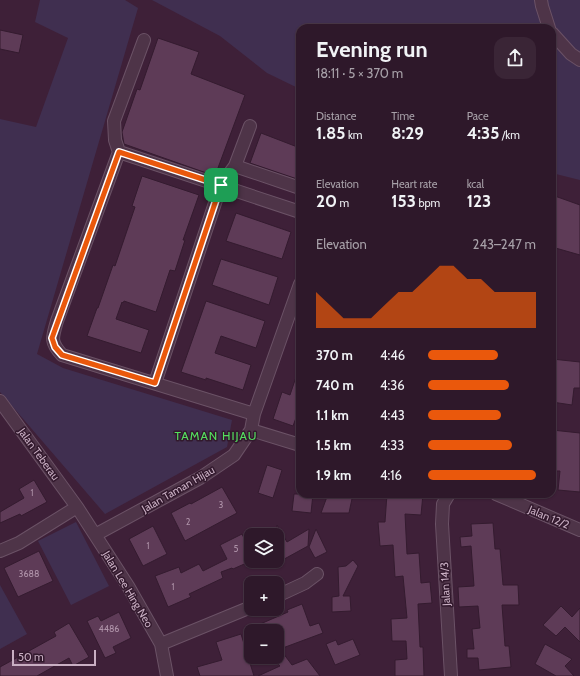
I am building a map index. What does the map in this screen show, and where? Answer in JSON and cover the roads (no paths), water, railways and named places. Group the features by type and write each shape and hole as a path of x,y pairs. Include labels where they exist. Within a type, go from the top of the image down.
{"street":[{"path":"541,0 548,24"},
{"path":"556,38 571,54 580,60"},
{"path":"144,40 114,122 115,140 119,152 52,338 55,347 62,355 254,414"},
{"path":"155,383 221,185 235,166 250,126"},
{"path":"119,152 296,211"},
{"path":"235,166 296,187"},
{"name":"Jalan Taman Hijau","path":"95,535 200,478 234,455 251,430 254,414 296,295"},
{"name":"Jalan Teberau","path":"0,401 77,507"},
{"path":"251,430 296,445"},
{"name":"Jalan 14/3","path":"447,498 444,504 442,524 451,676"},
{"name":"Jalan 12/2","path":"505,498 580,530"},
{"path":"0,552 19,543 77,507"},
{"name":"Jalan Lee Hing Neo","path":"77,507 128,586 160,644 167,676"},
{"path":"284,593 305,583 317,574"},
{"path":"160,644 244,610"}],"district":[{"name":"TAMAN HIJAU","path":"216,436"}]}
